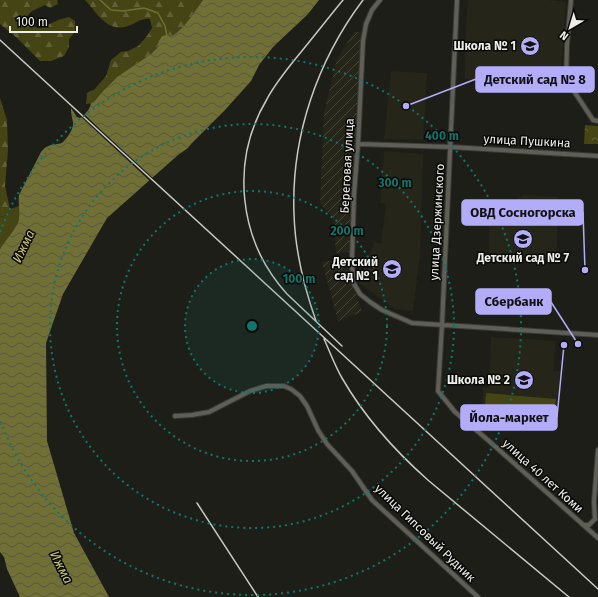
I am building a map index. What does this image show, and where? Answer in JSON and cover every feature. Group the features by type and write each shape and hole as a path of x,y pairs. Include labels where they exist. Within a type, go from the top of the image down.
{"street":[{"name":"Береговая улица","path":"380,0 372,10 366,24 362,41 352,260 353,282 360,294 382,310 412,323 598,335"},
{"name":"улица Дзержинского","path":"442,325 457,0"},
{"path":"571,0 566,79 593,120 598,122"},
{"name":"улица Пушкина","path":"358,144 450,147 598,156"},
{"name":"улица 40 лет Коми","path":"442,325 438,391 455,412 598,538"},
{"name":"улица Гипсовый Рудник","path":"175,416 209,412 250,391 266,386 284,386 291,389 304,401 318,430 327,444 352,471 372,500 478,597"},
{"path":"583,525 589,525 596,519 594,502 598,450"}],"shaded area":[{"name":"Школа № 1","path":"468,0 548,0 566,2 560,88 528,85 509,79 465,79 465,43"},
{"path":"354,32 361,32 356,140 351,191 349,252 336,253 333,218 320,203 324,113 337,59"},
{"path":"391,71 427,73 423,140 384,139"},
{"name":"Детский сад № 1","path":"384,151 423,154 420,255 413,311 395,309 359,283 374,243 381,243 386,204 380,203"},
{"name":"Детский сад № 7","path":"523,195 559,197 556,259 551,259 550,261 489,257 489,221"},
{"path":"345,259 362,312 338,321 322,262"},
{"name":"Школа № 2","path":"491,337 556,341 553,371 560,371 555,428 481,420 483,388 489,388"}],"green space":[{"path":"0,0 57,0 58,4 50,8 45,5 32,11 27,16 28,23 39,28 69,17 75,21 75,32 69,39 69,47 64,56 51,61 40,61 17,38 0,24"},
{"path":"85,0 203,0 189,20 177,33 172,36 167,35 159,41 157,48 151,54 117,77 93,103 86,104 87,93 94,90 106,76 111,60 121,52 128,51 138,46 152,28 150,19 141,20 125,27 111,26 100,17"},
{"path":"0,98 7,120 8,150 5,186 10,209 8,215 0,217"},
{"path":"585,125 598,126 598,144 584,144"},
{"path":"19,206 20,212 17,224 0,249 0,217 8,215 10,209"},
{"path":"486,393 556,399 554,423 484,417"}],"water":[{"name":"Ижма","path":"203,0 319,0 308,14 273,47 259,65 251,81 225,110 188,148 178,155 107,218 63,294 46,343 47,441 74,533 109,597 20,597 7,569 4,557 0,552 0,249 18,222 19,195 41,152 48,146 62,143 68,136 73,125 71,108 77,117 80,118 88,110 91,103 93,103 117,77 151,54 157,48 162,36 172,36 177,33 189,20"}],"pier":[{"path":"83,113 154,179 151,182 79,115"}],"waterway":[{"path":"100,0 111,10 123,11 144,8 158,13 165,26 167,36"}],"railway":[{"path":"342,346 287,294 271,273 258,249 249,225 245,200 244,174 248,148 255,123 267,99 287,69 343,0"},
{"path":"316,321 304,282 296,241 294,185 297,157 302,129 320,74 332,48 363,0"},
{"path":"0,40 598,589"},
{"path":"324,339 337,369 351,393 381,433 404,458 429,481 569,597"},
{"path":"197,503 258,597"}],"place":[{"name":"Школа № 1","path":"530,46"},
{"name":"Детский сад № 8","path":"406,106"},
{"name":"Детский сад № 7","path":"523,239"},
{"name":"Детский сад № 1","path":"392,269"},
{"name":"ОВД Сосногорска","path":"585,270"},
{"name":"Сбербанк","path":"578,344"},
{"name":"Йола-маркет","path":"564,345"},
{"name":"Школа № 2","path":"524,380"}]}
